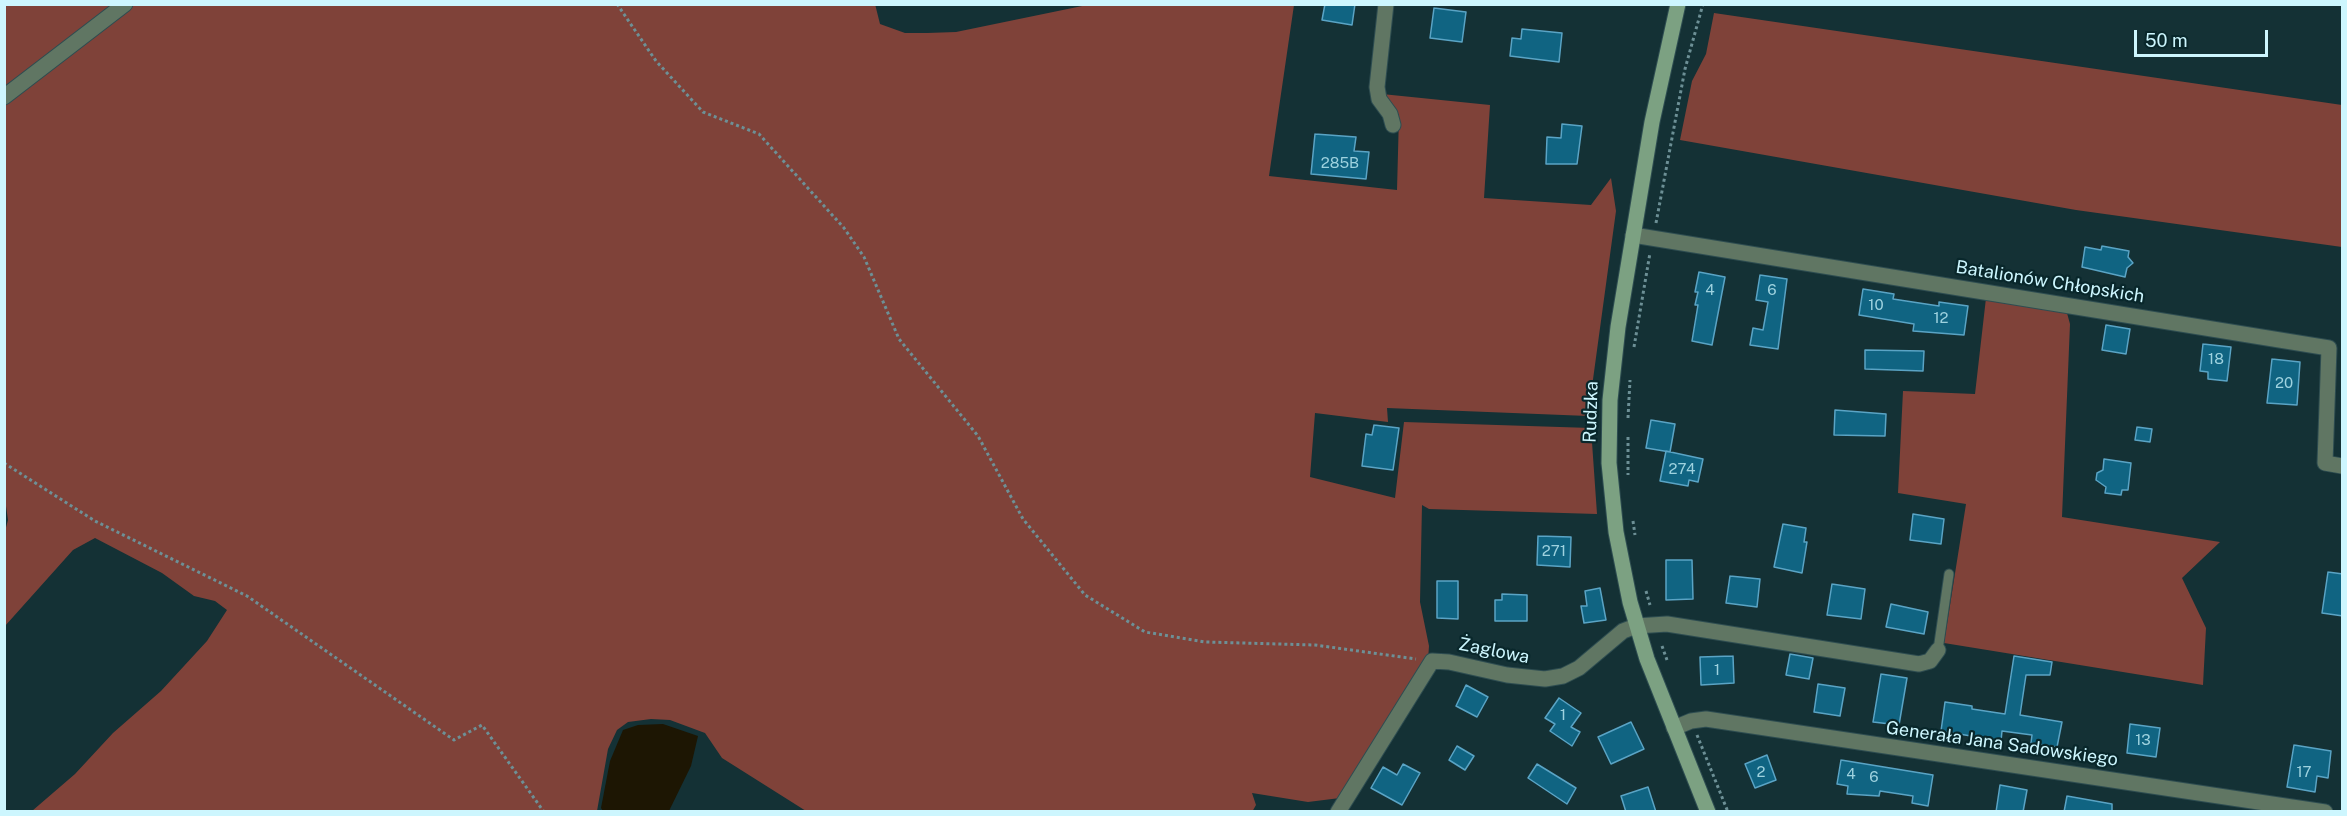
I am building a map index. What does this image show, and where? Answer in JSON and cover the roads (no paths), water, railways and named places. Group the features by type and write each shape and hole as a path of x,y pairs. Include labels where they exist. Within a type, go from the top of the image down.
{"main road":[{"name":"Rudzka","path":"1678,4 1660,81 1613,361 1609,445 1616,532 1636,626 1708,812"}],"street":[{"path":"4,97 124,4"},
{"path":"1386,4 1377,87 1379,99 1394,125"},
{"name":"Batalionów Chłopskich","path":"1633,235 2329,348 2325,463 2343,466"},
{"path":"1636,626 1667,624 1919,664 1930,661 1938,650"},
{"name":"Żaglowa","path":"1338,812 1432,661 1449,662 1507,675 1545,679 1563,676 1579,668 1623,631 1636,626"},
{"name":"Generała Jana Sadowskiego","path":"1674,728 1691,721 1706,719 2325,812"}],"lane":[{"path":"1938,650 1949,574"}]}
